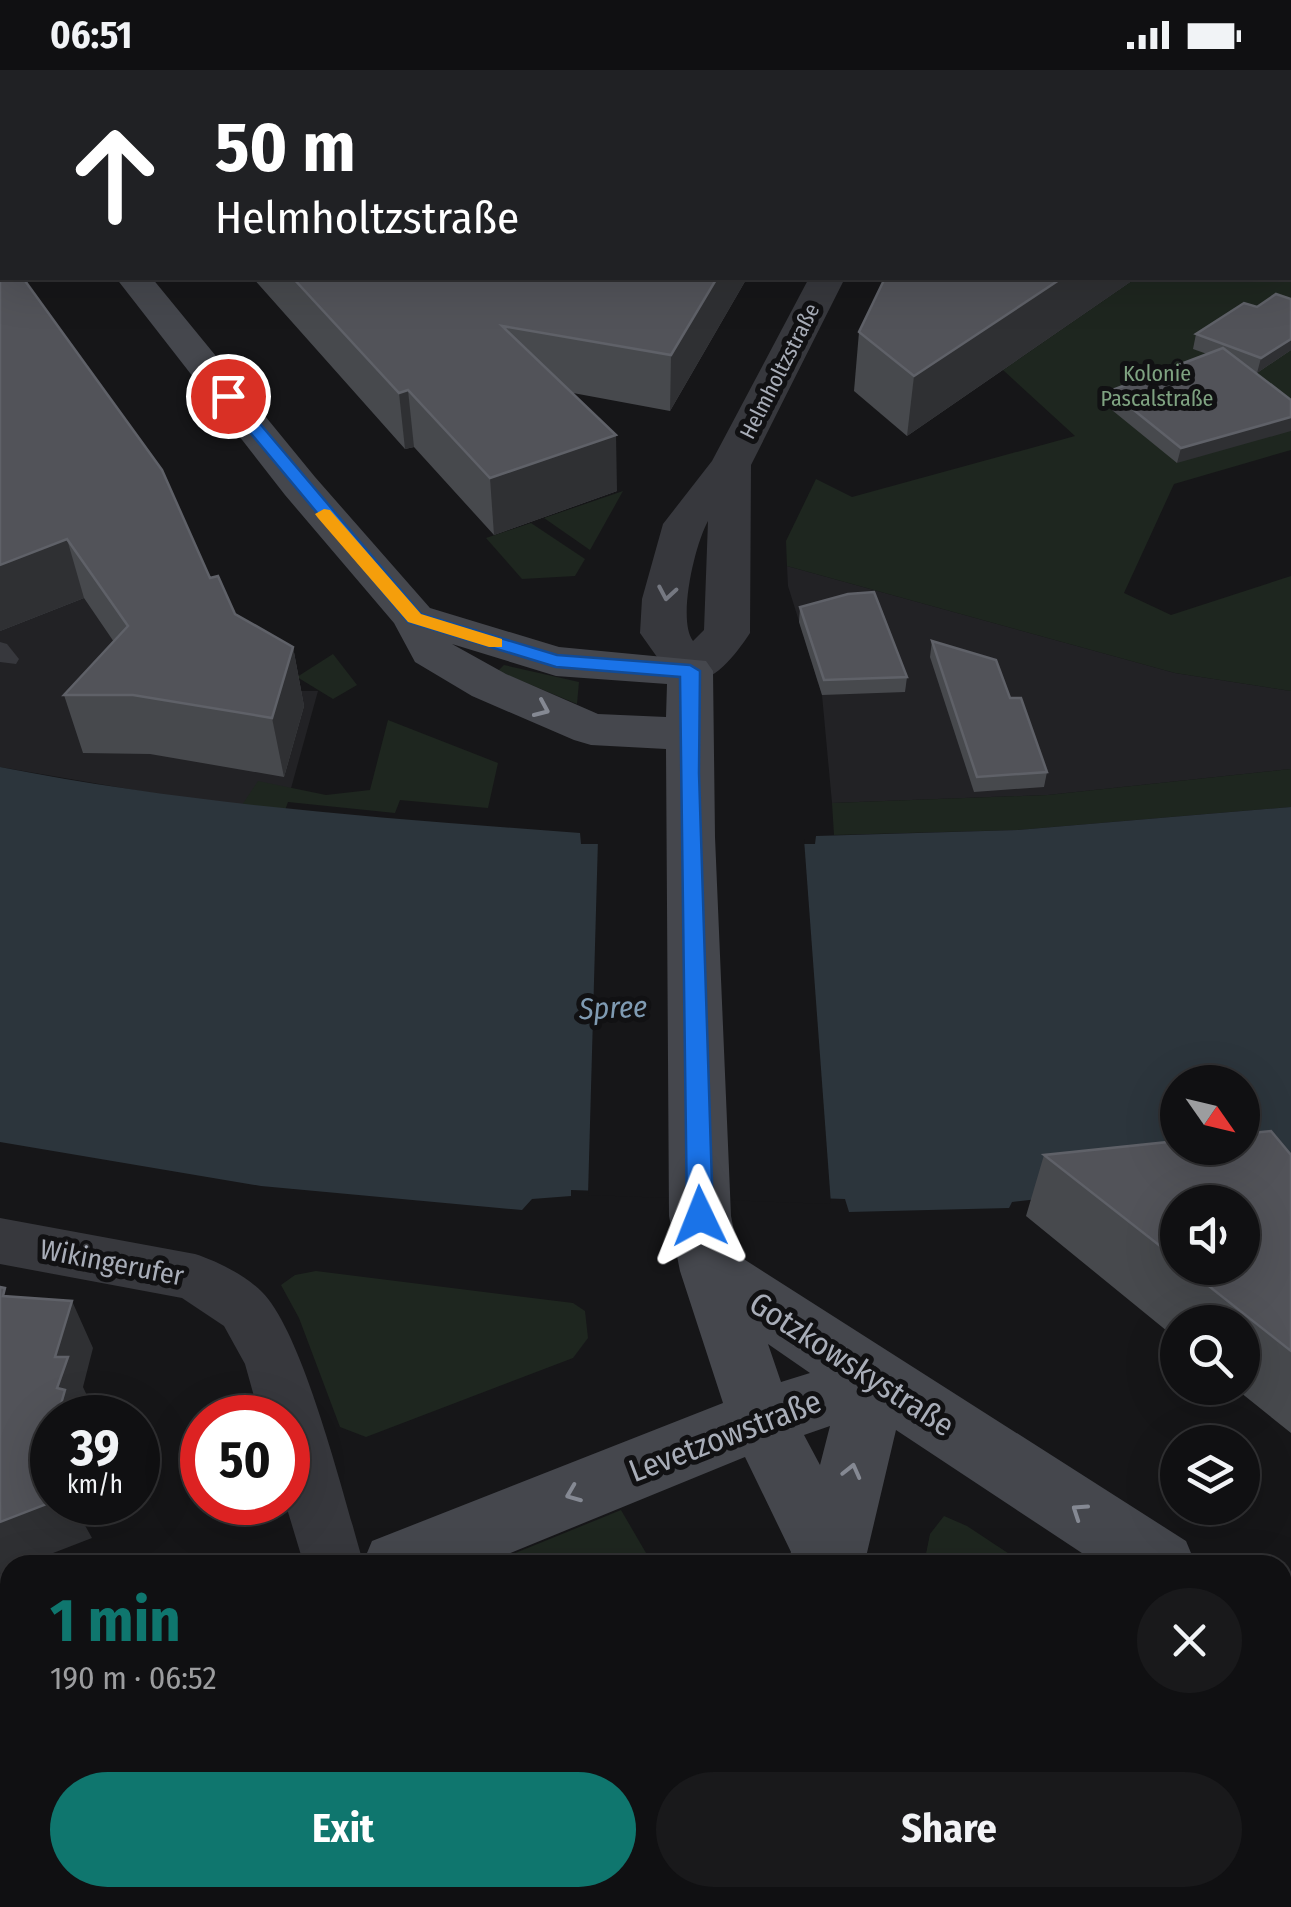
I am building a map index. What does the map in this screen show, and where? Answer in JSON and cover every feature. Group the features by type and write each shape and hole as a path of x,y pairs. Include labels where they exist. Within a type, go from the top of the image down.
{"main road":[{"path":"136,280 300,486 414,618 431,652 454,667 590,729 688,734"},
{"path":"414,618 556,661 690,671 690,837 706,1243"},
{"name":"Gotzkowskystraße","path":"706,1243 874,1382 1146,1555"},
{"name":"Gotzkowskystraße","path":"706,1243 761,1419 825,1555"},
{"name":"Levetzowstraße","path":"422,1555 761,1419 874,1382"},
{"name":"Levetzowstraße","path":"831,1555 874,1382"}],"street":[{"name":"Helmholtzstraße","path":"731,464 727,633 690,671 663,633 664,599 684,524 731,464 826,280"},
{"name":"Wikingerufer","path":"0,1241 195,1277 242,1309 272,1358 331,1555"}],"shaded area":[{"path":"1,280 289,691 318,691 285,810 175,797 0,767"},
{"path":"787,566 1175,673 1291,691 1291,769 1048,795 832,803 822,695 788,586"}],"green space":[{"name":"Kolonie Pascalstraße","path":"1133,280 1291,280 1291,450 1174,484 1124,593 1171,615 1291,576 1291,691 1175,673 787,566 786,541 816,479 852,497 1075,436 1003,370"},
{"path":"623,491 590,550 544,518"},
{"path":"531,523 585,559 575,576 522,579 486,538"},
{"path":"333,654 357,685 333,699 297,677"},
{"path":"504,665 579,682 577,704 498,671"},
{"path":"388,720 498,763 488,808 400,800 395,813 288,802 285,810 242,805 258,781 326,795 370,790"},
{"path":"1291,769 1291,807 1018,830 834,835 832,803 1048,795"},
{"path":"316,1271 573,1303 585,1311 588,1338 573,1358 366,1437 340,1427 299,1318 281,1285 295,1275"},
{"path":"621,1510 647,1555 511,1555"},
{"path":"944,1516 1011,1555 927,1555 930,1534"}],"water":[{"name":"Spree","path":"0,767 216,801 580,833 581,844 815,844 816,836 1018,830 1291,807 1291,1171 1012,1202 1009,1208 849,1212 845,1199 571,1190 571,1196 532,1199 522,1210 261,1186 0,1142"}],"pier":[{"path":"598,839 804,839 831,1204 588,1195"}],"building":[{"path":"0,280 24,280 162,470 210,578 218,576 235,614 293,647 272,718 133,695 64,695 128,626 67,539 0,565"},
{"path":"295,280 716,280 671,355 502,326 616,435 490,478 408,390 399,393"},
{"path":"884,280 1059,280 914,376 859,332"},
{"path":"1276,294 1291,299 1291,339 1261,358 1196,334 1244,303 1257,307"},
{"path":"1223,348 1291,400 1291,417 1181,448 1110,391"},
{"path":"874,592 907,677 824,680 800,607 848,594"},
{"path":"932,641 996,660 1010,698 1021,698 1047,772 977,777"},
{"path":"1271,1131 1291,1155 1291,1351 1260,1326 1260,1305 1233,1305 1208,1285 1260,1285 1260,1185 1160,1185 1160,1246 1044,1155 1160,1143 1160,1165 1260,1165 1260,1132"},
{"path":"0,1287 5,1288 3,1296 72,1301 55,1357 68,1357 57,1388 65,1390 64,1395 30,1395 30,1510 0,1522"}],"slow traffic":[{"path":"324,514 414,618 496,643"}],"route":[{"path":"228,396 414,618 556,661 690,671 688,734 700,1216"}]}
